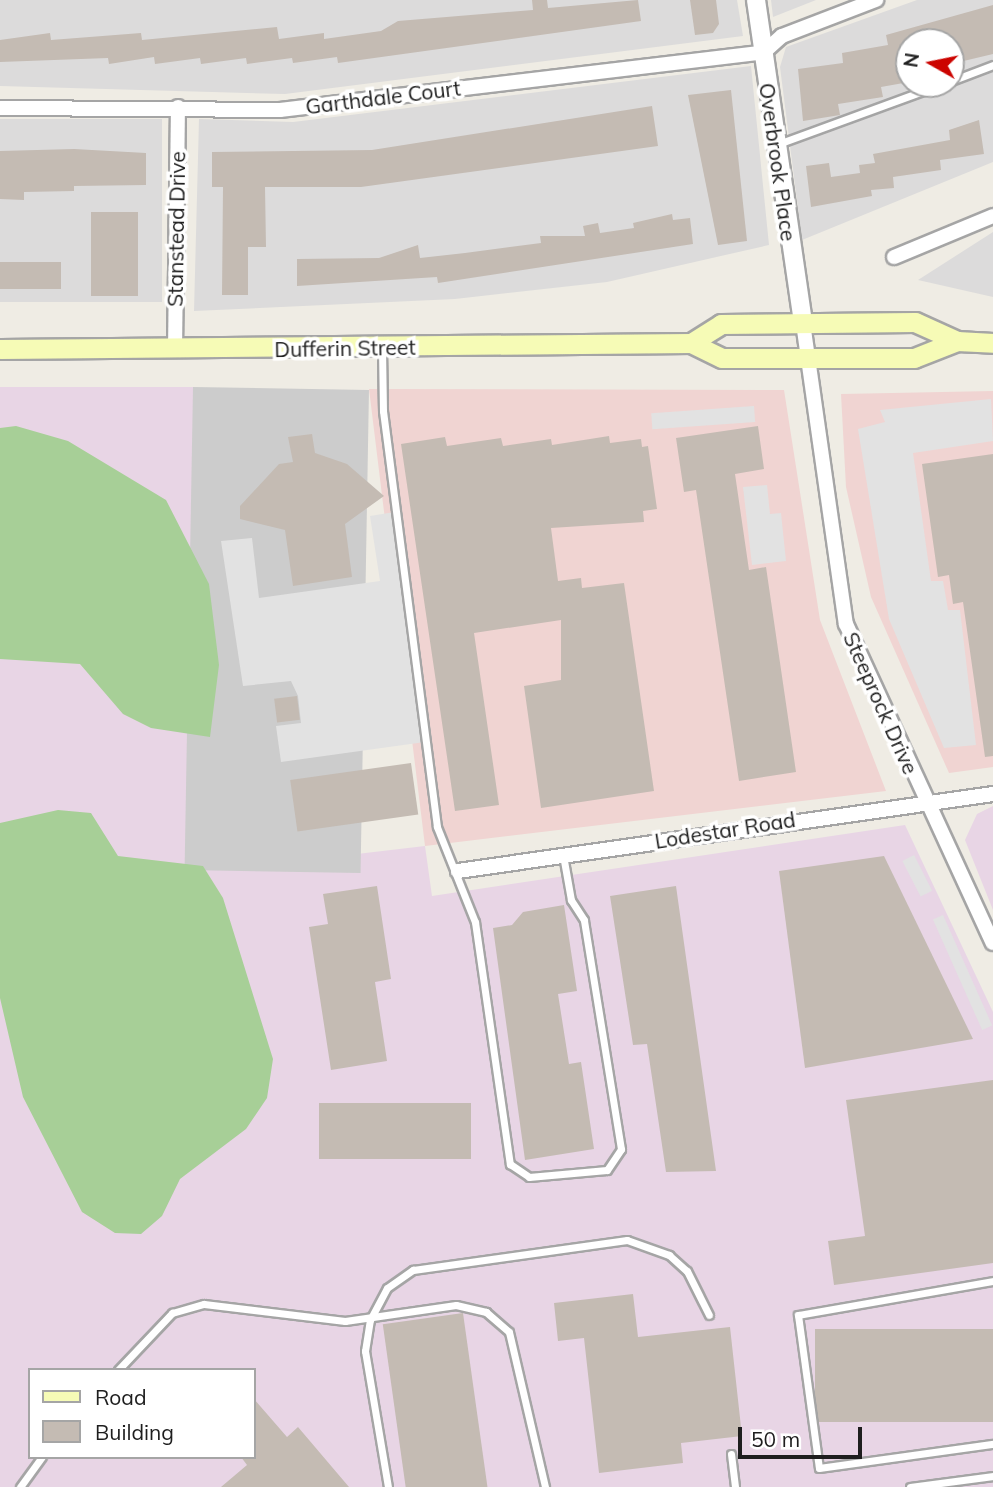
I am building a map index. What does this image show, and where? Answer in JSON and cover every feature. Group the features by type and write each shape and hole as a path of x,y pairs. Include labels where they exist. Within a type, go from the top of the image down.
{"main road":[{"name":"Dufferin Street","path":"691,343 721,324 915,322 957,341 993,343"},
{"name":"Dufferin Street","path":"0,349 175,350 691,343 722,358 914,358 957,341"}],"street":[{"name":"Overbrook Place","path":"755,0 803,323"},
{"path":"764,52 782,36 876,0"},
{"name":"Garthdale Court","path":"0,108 178,107 280,110 764,52"},
{"name":"Stanstead Drive","path":"175,350 178,107"},
{"path":"894,257 993,216"},
{"name":"Steeprock Drive","path":"803,323 846,624 925,802 993,943"},
{"name":"Lodestar Road","path":"458,872 993,794"}],"lane":[{"path":"965,75 993,65"},
{"path":"775,145 904,98"},
{"path":"382,347 383,411 437,827 458,872 475,922 510,1164 529,1177 607,1170 621,1149 584,920 571,900 563,855"},
{"path":"388,1487 365,1351 370,1320 387,1288 413,1270 627,1240 669,1255 687,1271 709,1315"},
{"path":"993,1281 797,1315 819,1468 993,1444"},
{"path":"120,1368 172,1313 204,1304 370,1320 456,1305 486,1312 509,1332 545,1487"},
{"path":"731,1454 735,1487"},
{"path":"20,1487 41,1459"},
{"path":"910,1487 993,1476"}],"shaded area":[{"path":"0,0 737,0 743,36 285,94 0,86"},
{"path":"771,0 816,0 773,17"},
{"path":"917,0 993,0 993,162 802,240 780,67 786,47"},
{"path":"751,66 769,245 607,282 455,299 194,311 199,119 293,122"},
{"path":"0,119 162,119 162,302 0,302"},
{"path":"993,232 993,297 918,280"},
{"path":"0,387 193,387 255,866 425,846 432,896 905,825 993,1012 993,1487 0,1487"},
{"path":"193,387 369,390 361,873 185,870"},
{"path":"369,389 784,390 820,620 886,791 425,846"},
{"path":"993,391 993,767 949,773 871,597 846,487 841,394"},
{"path":"991,399 993,441 913,453 931,581 943,581 948,610 960,610 976,745 944,748 889,619 858,429 885,422 880,410"},
{"path":"754,406 755,422 652,429 651,413"},
{"path":"767,485 770,514 781,513 786,561 752,565 743,487"},
{"path":"401,511 432,741 281,762 276,726 301,723 298,696 291,681 243,686 221,541 252,538 259,598 380,581 370,516"},
{"path":"993,806 993,910 965,840 977,814"},
{"path":"914,855 932,891 921,897 902,861"},
{"path":"943,915 992,1026 982,1030 933,919"}],"green space":[{"path":"16,426 68,441 166,500 209,584 219,665 210,737 151,728 123,714 80,664 0,659 0,428"},
{"path":"58,810 91,813 118,856 203,866 223,898 273,1059 267,1098 246,1129 180,1179 162,1216 141,1234 115,1233 82,1212 23,1097 0,998 0,823"}],"building":[{"path":"532,0 547,0 548,8 638,0 641,21 338,63 337,57 293,63 292,58 247,64 246,58 201,64 200,58 155,64 154,57 109,64 108,58 0,62 0,40 50,33 51,40 141,33 142,40 277,27 279,39 324,33 324,39 381,31 398,21 533,10"},
{"path":"690,0 716,0 719,24 713,33 695,35"},
{"path":"993,5 993,54 965,61 965,28 911,28"},
{"path":"895,32 895,84 881,87 883,97 838,104 840,115 803,121 798,69 843,63 842,53 888,45 886,35"},
{"path":"731,90 747,241 718,245 688,95"},
{"path":"652,106 658,146 361,187 265,187 266,247 248,247 248,295 222,295 223,187 212,187 212,152 372,150"},
{"path":"979,120 984,154 940,160 941,170 893,177 894,188 871,190 872,196 811,207 806,166 829,163 831,177 860,173 859,165 875,163 873,154 950,140 949,130"},
{"path":"74,149 146,153 146,185 74,186 74,191 24,192 24,200 0,199 0,151"},
{"path":"91,212 138,212 138,296 91,296"},
{"path":"672,214 673,220 690,218 693,244 438,283 437,277 297,286 297,259 379,258 418,245 420,258 465,253 541,243 540,236 585,236 583,226 598,223 600,233 634,228 633,223"},
{"path":"0,262 61,262 61,289 0,289"},
{"path":"758,426 764,469 735,474 749,570 766,567 796,772 739,781 696,490 684,492 676,438"},
{"path":"312,434 315,453 347,464 384,496 345,524 352,577 293,586 285,530 240,519 240,506 279,464 293,462 288,437"},
{"path":"609,436 610,443 641,439 642,447 648,446 657,509 643,511 644,522 551,528 558,581 581,578 582,588 624,583 654,791 541,808 524,686 561,680 561,620 474,633 499,805 455,811 401,444 445,437 447,446 501,438 503,446 551,439 552,445"},
{"path":"993,454 993,756 985,757 963,602 953,604 949,575 938,577 922,464"},
{"path":"297,696 300,720 277,723 274,699"},
{"path":"411,763 418,814 297,831 290,780"},
{"path":"884,856 973,1039 805,1068 779,871"},
{"path":"377,886 391,979 375,982 387,1061 331,1070 309,927 328,924 323,894"},
{"path":"676,886 716,1171 666,1172 647,1044 633,1045 610,896"},
{"path":"564,905 577,991 558,994 569,1064 581,1062 594,1149 525,1160 493,928 512,925 523,912"},
{"path":"993,1080 993,1263 834,1285 828,1241 865,1236 846,1100"},
{"path":"319,1103 471,1103 471,1159 319,1159"},
{"path":"633,1294 638,1337 730,1327 742,1436 681,1443 683,1463 599,1473 584,1338 558,1341 554,1303"},
{"path":"463,1313 487,1487 406,1487 383,1324"},
{"path":"815,1329 993,1329 993,1422 815,1422"},
{"path":"256,1401 287,1437 298,1427 349,1487 221,1487 247,1465 242,1459 256,1459"}]}
